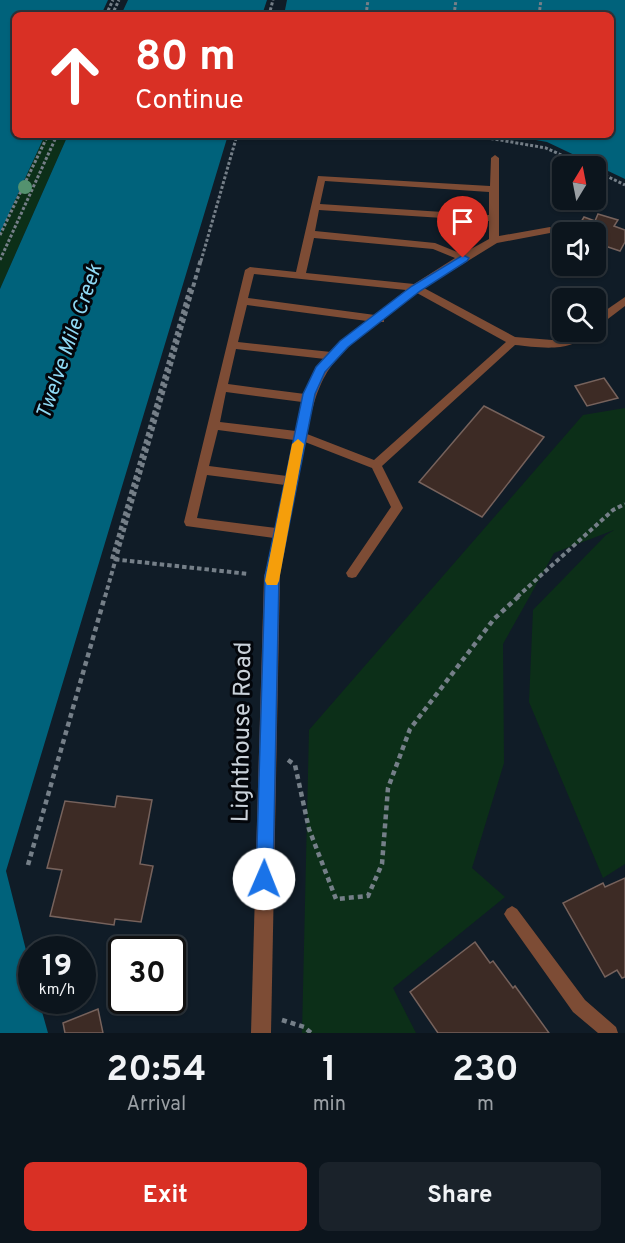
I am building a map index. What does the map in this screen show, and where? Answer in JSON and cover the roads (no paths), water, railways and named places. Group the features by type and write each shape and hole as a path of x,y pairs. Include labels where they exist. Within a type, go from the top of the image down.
{"street":[{"name":"Lighthouse Road","path":"261,1033 272,576"}],"lane":[{"path":"494,240 495,158"},
{"path":"300,275 321,178 494,189"},
{"path":"316,207 494,218"},
{"path":"272,576 308,399 321,370 344,344 380,319 416,288 463,258 494,240 550,230"},
{"path":"310,234 435,246 463,258"},
{"path":"280,534 190,522 250,270 416,288 513,341 552,344 563,342"},
{"path":"243,302 380,319"},
{"path":"606,315 625,302"},
{"path":"610,312 625,313"},
{"path":"376,465 513,341"},
{"path":"232,345 333,356"},
{"path":"222,387 308,399"},
{"path":"213,425 300,436 376,465 397,508 352,573"},
{"path":"202,471 291,481"},
{"path":"512,914 579,1006 610,1033"}],"water":[{"path":"0,0 108,0 102,12 12,12 12,138 44,138 0,233"},
{"path":"128,0 267,0 263,12 122,12"},
{"path":"287,0 625,0 625,179 606,170 606,156 577,156 547,142 525,138 614,138 614,12 285,12"},
{"name":"Twelve Mile Creek","path":"67,138 227,138 6,871 22,936 18,936 18,1014 43,1014 48,1033 0,1033 0,289"}]}
